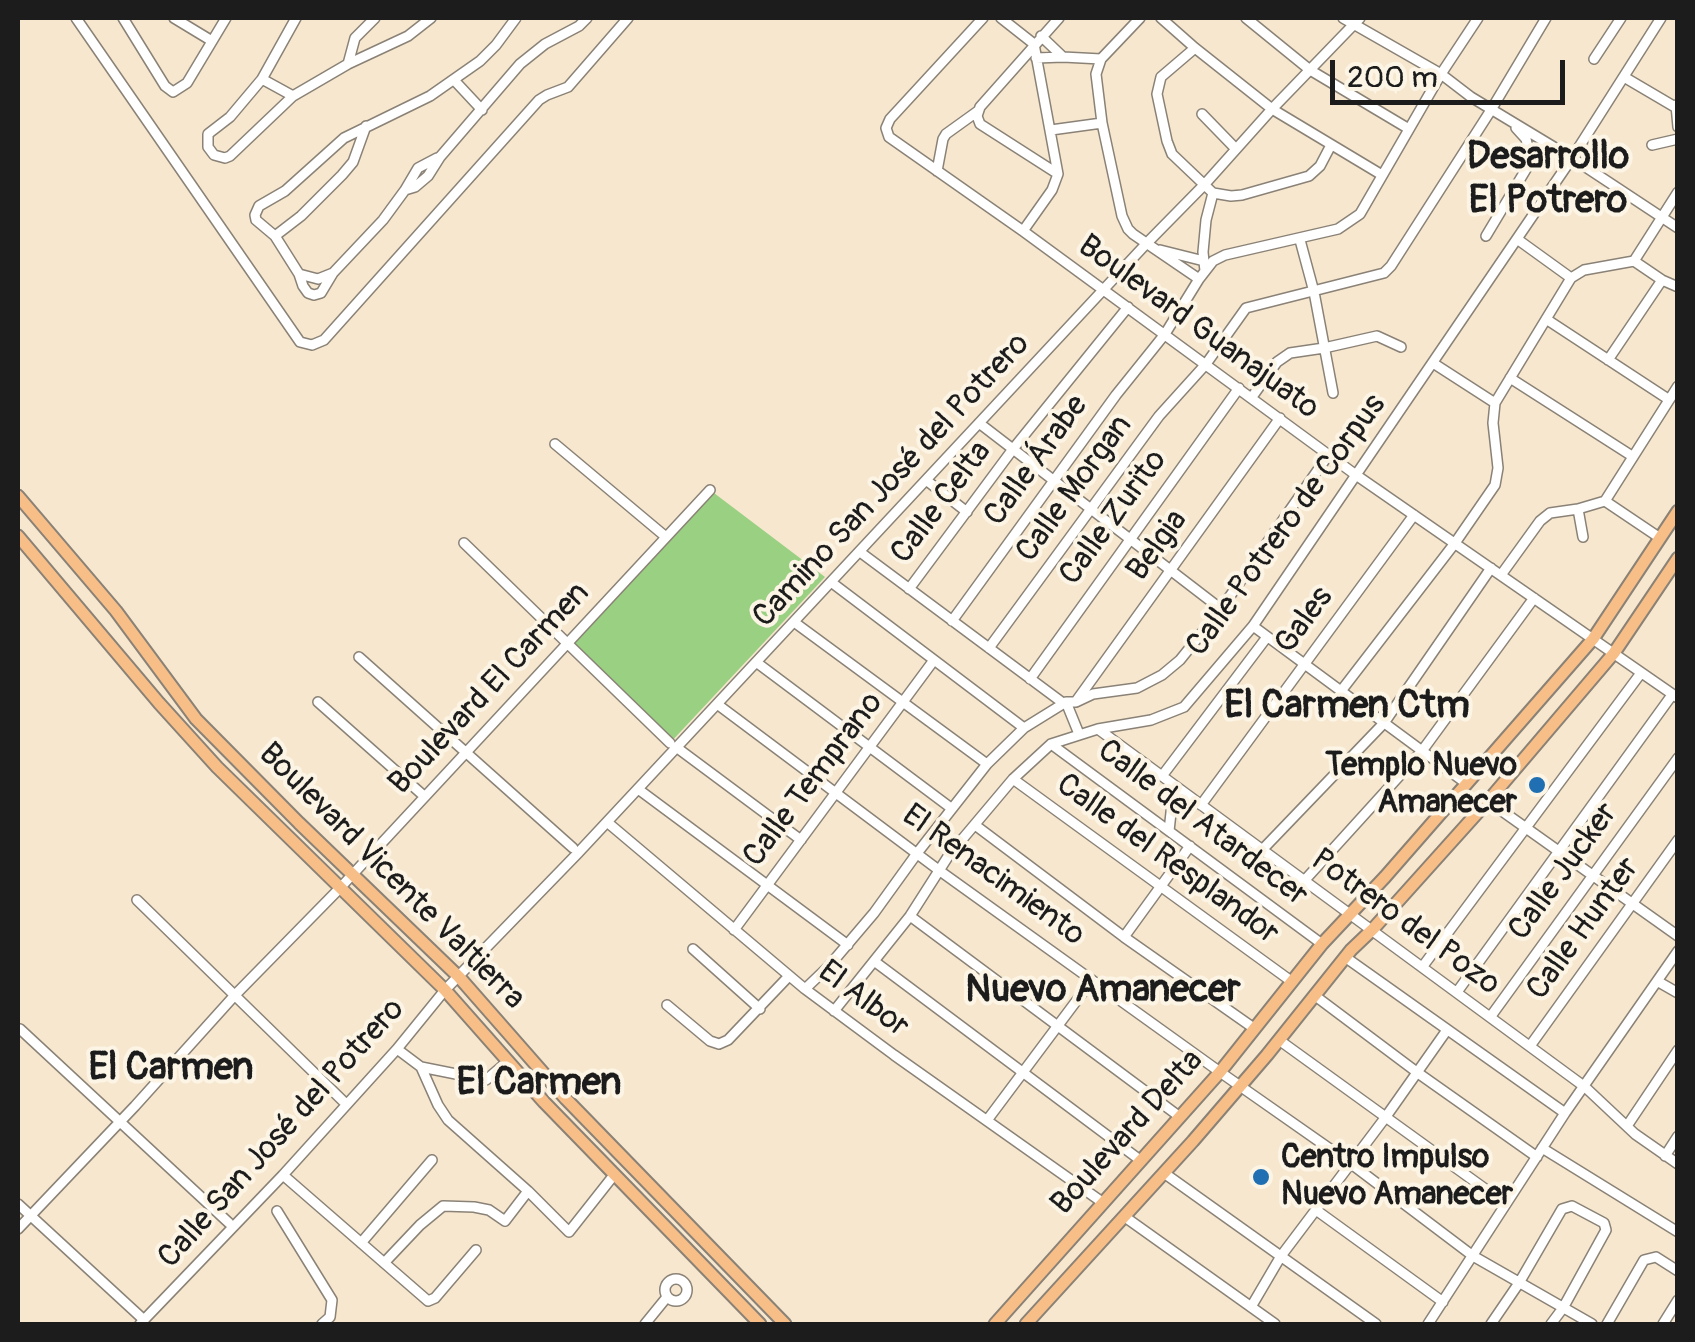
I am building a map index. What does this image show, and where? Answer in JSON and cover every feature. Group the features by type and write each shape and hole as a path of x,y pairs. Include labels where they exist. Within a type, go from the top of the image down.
{"main road":[{"name":"Boulevard Vicente Valtierra","path":"18,496 116,611 196,719 459,977 566,1099 785,1324"},
{"name":"Boulevard Delta","path":"994,1324 1220,1072 1322,944 1593,639 1678,511"},
{"name":"Boulevard Vicente Valtierra","path":"18,536 180,726 256,806 445,990 614,1175 760,1324"},
{"name":"Boulevard Delta","path":"1029,1322 1164,1173 1345,957 1488,801 1614,653 1678,558"},
{"path":"1066,1245 1070,1262 1086,1260"},
{"path":"1019,1297 1034,1300 1029,1322"}],"street":[{"path":"76,18 300,342 312,345 324,340 540,100 571,84 628,18"},
{"path":"123,18 165,86 173,92 188,84 226,18"},
{"path":"174,18 212,41"},
{"path":"296,18 262,79 230,117 208,134 208,147 214,156 224,158 237,152 293,96 408,36 431,18"},
{"path":"348,64 355,38 374,18"},
{"path":"516,18 480,61 430,96 344,138 285,192 259,206 256,220 275,236 305,290 314,296 325,289 333,273 383,220 405,190 428,176 520,64 587,18"},
{"name":"Boulevard Guanajuato","path":"983,18 890,120 887,134 1353,472 1675,696"},
{"path":"1001,18 1063,57"},
{"path":"937,172 942,139 978,111 1059,18"},
{"path":"1140,18 1100,59 1096,74 1102,124 1124,223 1149,246 1202,270"},
{"path":"1162,18 1272,109 1382,176"},
{"path":"1246,18 1310,70 1410,128"},
{"path":"1343,18 1357,21 1678,228"},
{"path":"1202,270 1225,255 1338,229 1360,214 1478,18"},
{"name":"Calle Morgan","path":"989,648 1160,416 1206,364 1246,308 1384,273 1391,266 1546,18"},
{"path":"1594,60 1620,18"},
{"name":"Calle Potrero de Corpus","path":"834,1011 910,916 949,854 1013,780 1052,744 1098,729 1150,720 1184,707 1253,626 1353,472 1433,363 1572,158 1661,18"},
{"name":"Camino San José del Potrero","path":"459,977 1357,21"},
{"path":"1023,232 1052,190 1058,174 1036,58 1037,40"},
{"path":"1194,48 1161,77 1158,94 1172,154 1213,193 1242,195 1309,176 1320,166 1331,145"},
{"path":"1036,58 1100,59"},
{"path":"1624,77 1676,105 1678,126"},
{"path":"262,79 293,96"},
{"path":"454,80 482,110"},
{"path":"978,111 980,124 1058,174"},
{"path":"1202,114 1235,148"},
{"path":"1486,236 1531,161 1526,140 1511,122"},
{"path":"1051,130 1102,124"},
{"path":"275,236 342,176 353,162 366,126"},
{"path":"1652,145 1678,139"},
{"path":"1634,261 1678,192"},
{"path":"1202,270 1206,220 1213,193"},
{"path":"1517,239 1572,278"},
{"path":"1300,240 1333,392"},
{"path":"1149,246 1202,270"},
{"path":"1341,691 1495,485 1498,478 1494,403 1572,278 1584,270 1634,261 1678,287"},
{"name":"Calle Árabe","path":"952,621 1165,334 1202,270"},
{"path":"299,274 318,279 333,273"},
{"path":"1608,360 1662,280"},
{"name":"Calle Celta","path":"909,588 1013,449 1128,307"},
{"path":"1546,319 1668,399"},
{"path":"1252,397 1283,356 1290,353 1377,336 1401,347"},
{"path":"1433,363 1494,403"},
{"path":"1510,378 1632,456"},
{"path":"1502,575 1540,521 1550,513 1605,501 1678,386"},
{"name":"Calle Zurito","path":"1030,679 1238,388"},
{"name":"Belgia","path":"1068,702 1171,570 1280,418"},
{"path":"979,423 1221,608"},
{"path":"555,444 666,537"},
{"path":"805,989 887,897 986,764 1024,728 1068,702 1138,688 1180,660 1333,457"},
{"path":"926,480 967,512"},
{"name":"Boulevard El Carmen","path":"18,1229 710,490"},
{"path":"1605,501 1660,538"},
{"path":"1578,509 1583,537"},
{"name":"Gales","path":"1201,805 1414,515"},
{"path":"464,543 673,745 801,840"},
{"path":"860,552 1030,679 1068,702 1079,734"},
{"path":"1262,850 1384,723 1491,568"},
{"path":"831,582 1024,728"},
{"path":"1304,881 1422,750 1534,598"},
{"path":"794,622 986,764"},
{"path":"1253,626 1467,784"},
{"path":"1162,776 1267,636"},
{"path":"359,657 573,848"},
{"name":"Calle Temprano","path":"734,930 934,660"},
{"path":"756,662 951,808"},
{"path":"1423,966 1641,672"},
{"path":"1457,992 1675,696"},
{"path":"318,702 424,796"},
{"name":"El Renacimiento","path":"716,704 1474,1256 1592,1324"},
{"name":"Potrero del Pozo","path":"1098,729 1585,1087 1627,1126 1678,1164"},
{"name":"Calle del Atardecer","path":"1052,744 1322,944"},
{"name":"Calle Jucker","path":"1490,1016 1678,758"},
{"name":"Calle del Resplandor","path":"1013,780 1291,981"},
{"path":"1169,831 1174,785"},
{"path":"638,789 848,945"},
{"path":"1488,801 1678,936"},
{"name":"El Albor","path":"607,822 805,989 1102,1202"},
{"path":"975,826 1255,1028"},
{"name":"Calle Hunter","path":"1530,1046 1678,840"},
{"path":"1124,937 1190,846"},
{"path":"137,900 343,1101"},
{"path":"910,916 1180,1117"},
{"path":"693,949 760,1009"},
{"path":"1428,1324 1565,1114 1678,951"},
{"path":"1345,957 1565,1114"},
{"path":"874,961 1140,1160"},
{"path":"667,1005 719,1044 760,1009 789,976"},
{"name":"Calle San José del Potrero","path":"142,1322 283,1175 459,977"},
{"path":"988,1120 1092,980"},
{"path":"1657,981 1678,993"},
{"path":"1314,995 1418,1073 1540,1152 1677,1230"},
{"path":"20,1029 229,1222"},
{"path":"1251,1307 1281,1256 1447,1030"},
{"path":"1279,1040 1506,1204"},
{"path":"397,1049 421,1068 448,1120 569,1232 614,1175"},
{"path":"1627,1126 1678,1050"},
{"path":"421,1068 486,1080 508,1062"},
{"path":"1664,1156 1678,1136"},
{"path":"361,1243 432,1160"},
{"path":"1164,1173 1376,1324"},
{"path":"283,1175 424,1299 431,1301 476,1250"},
{"path":"384,1263 420,1224 443,1206 474,1206 505,1221 528,1191"},
{"path":"18,1204 142,1322"},
{"path":"1491,1324 1562,1209 1572,1206 1604,1223 1606,1230 1551,1324"},
{"path":"1316,1210 1443,1302"},
{"path":"277,1212 332,1300 330,1316 322,1324"},
{"path":"1125,1217 1275,1324"},
{"path":"1607,1324 1644,1260 1656,1257 1678,1271"},
{"path":"644,1324 667,1297"},
{"path":"1663,1324 1678,1300"}],"green space":[{"path":"710,490 825,577 670,743 566,642"}],"place":[{"name":"Templo Nuevo Amanecer","path":"1537,785"},
{"name":"Centro Impulso Nuevo Amanecer","path":"1261,1177"}],"district":[{"name":"Desarrollo El Potrero","path":"1548,180"},
{"name":"El Carmen Ctm","path":"1347,707"},
{"name":"Nuevo Amanecer","path":"1103,991"},
{"name":"El Carmen","path":"171,1069"},
{"name":"El Carmen","path":"539,1084"}]}
